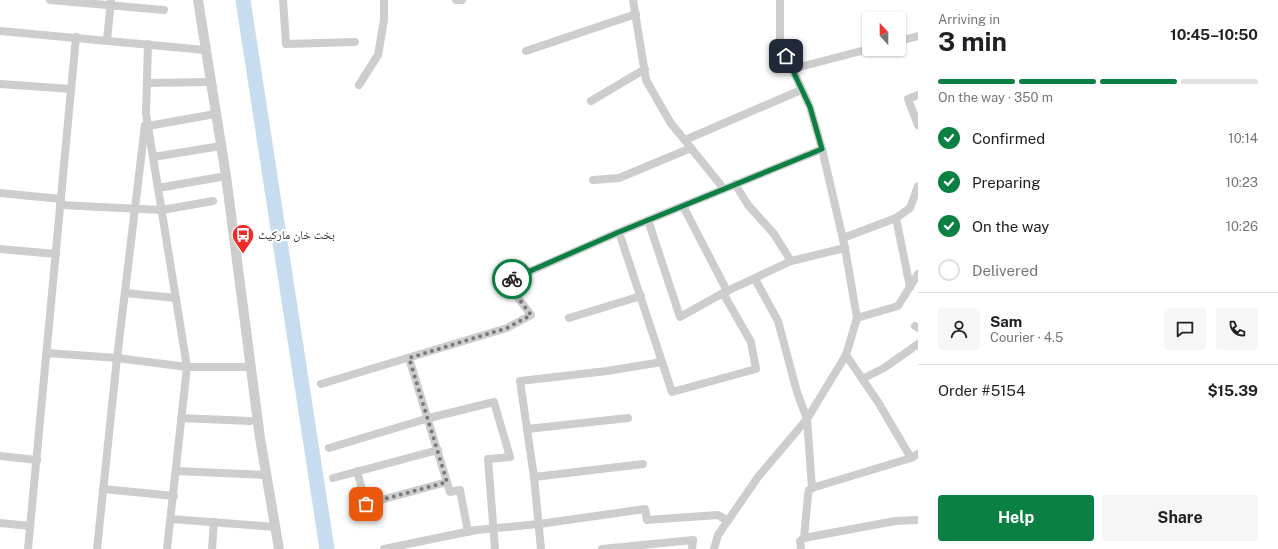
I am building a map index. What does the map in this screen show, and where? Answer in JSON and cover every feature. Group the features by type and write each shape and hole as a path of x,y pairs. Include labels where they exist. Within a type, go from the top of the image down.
{"street":[{"path":"50,0 111,3 164,10"},
{"path":"198,0 226,176 266,475 279,549"},
{"path":"283,0 286,44 355,42"},
{"path":"359,86 378,54 384,20 384,0"},
{"path":"456,0 462,0"},
{"path":"633,0 646,80 670,122 724,189"},
{"path":"714,549 718,535 758,477 807,419 846,355 857,318 843,238 822,149 810,107 780,42 780,0"},
{"path":"107,40 111,3"},
{"path":"526,51 636,14"},
{"path":"0,31 205,50"},
{"path":"906,39 918,36"},
{"path":"28,549 76,37"},
{"path":"97,549 117,358 146,114 148,44"},
{"path":"792,69 862,51"},
{"path":"591,101 645,69"},
{"path":"147,83 210,82"},
{"path":"0,84 71,89"},
{"path":"685,140 801,90"},
{"path":"918,95 908,99 918,126"},
{"path":"146,114 187,367 167,549"},
{"path":"148,126 215,114"},
{"path":"153,157 221,146"},
{"path":"594,180 620,178 691,148"},
{"path":"322,384 507,328 531,315 506,282 619,232 822,149"},
{"path":"158,188 226,176"},
{"path":"735,184 748,206 774,234 792,262"},
{"path":"843,238 896,218 910,208 918,186"},
{"path":"0,193 61,202 135,210 162,210 213,201"},
{"path":"619,232 672,392 756,369 751,342 683,206"},
{"path":"896,218 910,287"},
{"path":"648,220 680,317 725,292 792,262 845,248"},
{"path":"0,249 56,254"},
{"path":"857,318 898,306 918,274"},
{"path":"755,279 778,321 797,392 807,419 812,488"},
{"path":"125,293 176,298"},
{"path":"569,318 641,296"},
{"path":"862,379 884,368 918,344"},
{"path":"47,353 117,358 187,367 251,367"},
{"path":"804,538 809,490 914,456 846,355"},
{"path":"409,358 429,418 450,492 460,490 468,532"},
{"path":"541,549 534,477 520,381 607,371 662,362"},
{"path":"329,448 429,418 494,402 510,457 488,459 495,549"},
{"path":"181,418 250,421"},
{"path":"527,429 628,418"},
{"path":"333,478 438,450"},
{"path":"0,456 37,460"},
{"path":"534,477 643,464"},
{"path":"176,471 266,475"},
{"path":"358,471 366,504 447,482"},
{"path":"103,489 174,496"},
{"path":"384,549 416,546 468,532 494,528 538,524 645,509 648,520 718,515 728,521"},
{"path":"171,519 276,527"},
{"path":"801,549 800,541 804,538 895,521 918,520"},
{"path":"212,549 214,522"},
{"path":"0,523 30,526"},
{"path":"602,549 693,540 692,549"}],"waterway":[{"path":"243,0 327,549"}],"way so far":[{"path":"366,504 447,482 429,418 409,358 507,328 531,315 506,282 512,279"}],"place":[{"name":"بخت خان مارکیٹ","path":"243,254"}],"route":[{"path":"512,279 619,232 822,149 810,107 786,56"}]}
